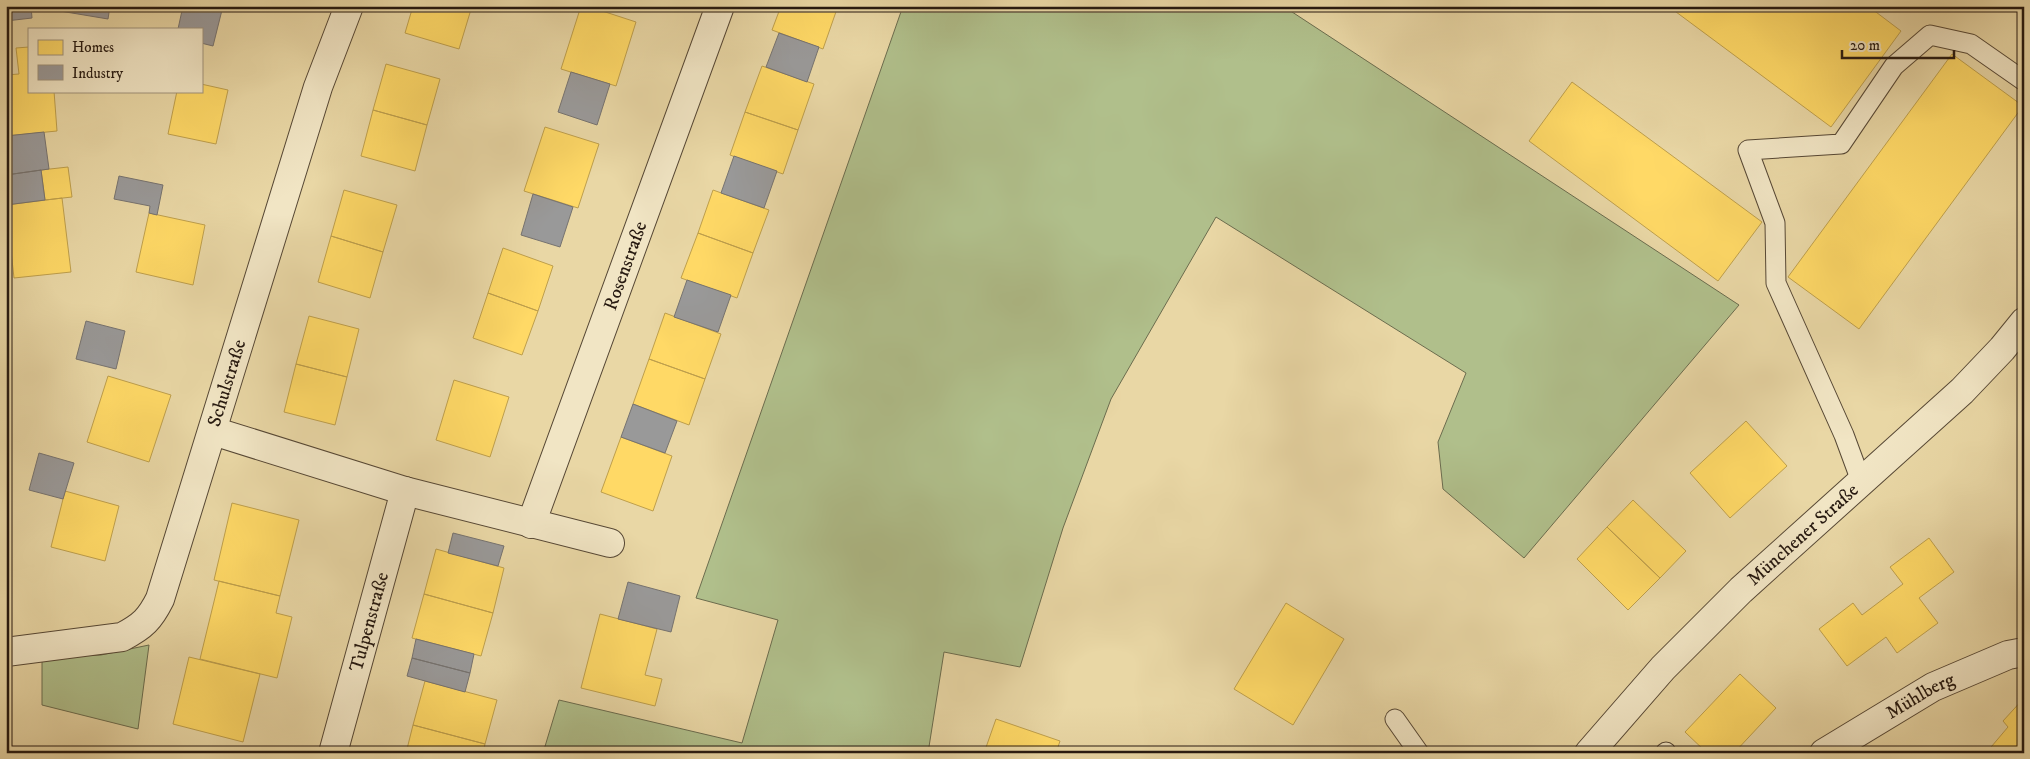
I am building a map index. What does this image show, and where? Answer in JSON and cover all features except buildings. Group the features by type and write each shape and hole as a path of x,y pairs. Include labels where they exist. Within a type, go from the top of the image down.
{"street":[{"name":"Schulstraße","path":"6,652 122,636 138,629 151,617 160,599 213,431 315,96 349,6"},
{"name":"Rosenstraße","path":"531,524 720,6"},
{"name":"Münchener Straße","path":"1589,753 1664,668 1741,590 1962,391 2002,349 2024,322"},
{"path":"213,431 405,491 610,543"},
{"name":"Tulpenstraße","path":"333,753 405,491"},
{"name":"Mühlberg","path":"1824,753 1933,687 2008,655 2024,652"}],"lane":[{"path":"1861,482 1844,435 1776,283 1774,223 1748,150 1841,144 1894,66 1930,35 1971,44 2024,81"},
{"path":"1395,719 1419,753"}],"green space":[{"path":"903,6 1283,6 1739,305 1524,558 1443,489 1438,442 1466,373 1216,217 1111,399 1063,528 1020,667 944,652 928,753 543,753 559,700 742,743 778,620 696,598"},
{"path":"149,645 138,729 42,705 42,660 62,656 101,655"}]}
